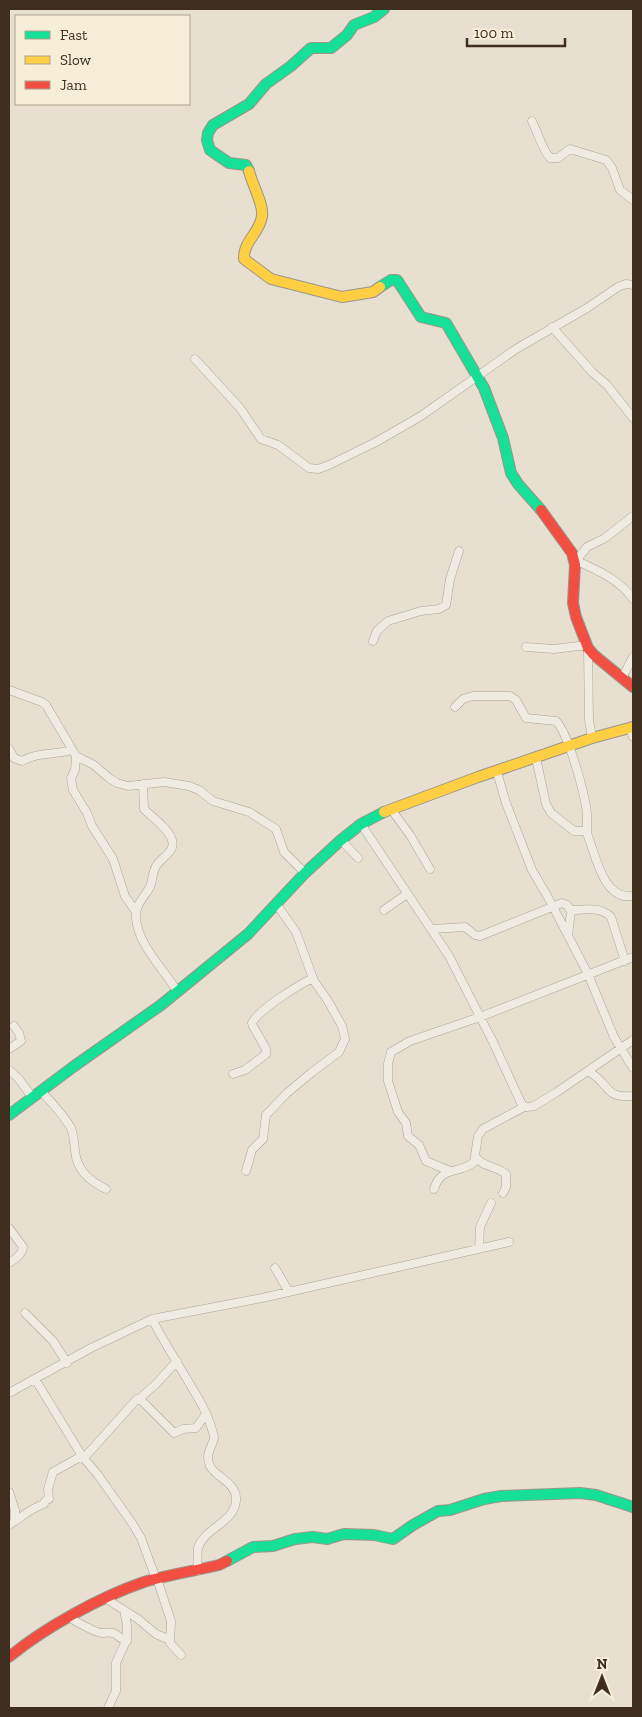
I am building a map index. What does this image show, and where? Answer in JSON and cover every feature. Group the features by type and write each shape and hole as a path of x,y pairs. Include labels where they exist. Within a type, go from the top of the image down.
{"street":[{"path":"384,9 374,17 354,26 347,35 331,48 311,48 291,66 266,84 249,104 213,125 208,133 208,146 221,160 248,167 251,182 262,207 262,217 259,225 243,248 243,255 245,260 271,279 342,297 373,292 391,280 397,280 421,317 426,320 442,320 446,323 484,388 503,438 511,473 518,484 548,517 576,562 573,603 587,647 594,656 633,687"},
{"path":"532,121 541,138 543,148 550,158 558,158 570,149 606,160 612,168 620,190 633,200"},
{"path":"195,359 240,408 261,438 278,445 309,468 315,469 328,465 421,416 478,378 516,349 587,308 618,287 626,284 633,285"},
{"path":"552,327 593,373 607,385 633,418"},
{"path":"576,562 587,546 605,538 633,516"},
{"path":"374,641 379,628 388,621 446,606 450,579 459,551"},
{"path":"576,562 594,568 607,576 626,590 633,599"},
{"path":"526,647 554,649 587,647"},
{"path":"587,647 589,720 592,738"},
{"path":"622,678 633,657"},
{"path":"9,690 31,697 46,705 74,753 75,770 71,778 73,790 87,813 92,826 113,859 124,896 136,912 142,938 177,991"},
{"path":"455,707 459,702 468,697 510,696 516,700 526,718 556,721 563,730 570,746 587,813 587,834 599,869 605,880 618,894 626,897 633,896"},
{"path":"9,1115 193,980 248,934 305,874 361,824 391,809 478,777 592,738 632,731"},
{"path":"9,748 14,758 22,761 37,754 74,753 90,762 117,783 128,786 164,782 199,790 213,801 258,816 276,829 284,852 305,874"},
{"path":"536,758 546,804 551,813 574,831 584,830 587,834"},
{"path":"497,772 532,870 588,974 610,1031 633,1068"},
{"path":"136,912 141,900 150,887 156,867 172,850 173,844 172,839 164,829 144,809 143,784"},
{"path":"391,809 410,835 430,869"},
{"path":"361,824 449,956 524,1106"},
{"path":"341,840 358,858"},
{"path":"384,910 407,894"},
{"path":"432,929 465,927 475,935 480,936 553,906 565,904 571,910 572,916 568,936"},
{"path":"246,1171 252,1150 263,1137 266,1115 287,1093 339,1052 345,1039 342,1026 313,978 296,932 277,905"},
{"path":"571,910 598,910 609,914 625,961"},
{"path":"450,1170 426,1161 419,1145 408,1136 406,1123 398,1112 396,1101 389,1090 388,1064 391,1052 396,1048 437,1031 480,1017 633,957"},
{"path":"233,1074 245,1070 266,1054 266,1049 252,1023 256,1017 285,994 313,978"},
{"path":"9,1050 21,1042 19,1033 14,1026"},
{"path":"434,1189 439,1178 450,1170 468,1166 474,1162 478,1136 483,1129 524,1106 534,1106 589,1072 633,1040"},
{"path":"9,1070 62,1115 73,1135 78,1166 92,1182 106,1189"},
{"path":"589,1072 599,1078 615,1096 633,1096"},
{"path":"476,1157 482,1163 506,1174 507,1182 503,1193"},
{"path":"479,1249 480,1227 491,1203"},
{"path":"9,1228 23,1247 22,1252 9,1263"},
{"path":"9,1393 67,1363 91,1348 152,1319 289,1292 509,1242"},
{"path":"275,1268 289,1292"},
{"path":"25,1313 53,1341 67,1363"},
{"path":"152,1319 161,1338 177,1361 206,1414 214,1438 209,1453 210,1466 226,1480 234,1492 236,1502 225,1520 213,1530 198,1548 197,1571"},
{"path":"12,1523 33,1508 44,1504 49,1498 48,1489 54,1472 83,1457 132,1404 156,1384 177,1361"},
{"path":"35,1379 83,1457 124,1509 141,1538 171,1622 170,1640 172,1647 181,1655"},
{"path":"139,1399 174,1433 183,1429 196,1428 206,1414"},
{"path":"9,1492 15,1510 12,1523"},
{"path":"9,1657 27,1642 105,1598 145,1582 219,1565 253,1547 273,1546 295,1539 313,1537 327,1539 339,1534 350,1533 393,1539 413,1524 438,1511 450,1510 484,1499 504,1496 575,1492 596,1495 633,1507"},
{"path":"105,1598 156,1634 170,1640"},
{"path":"108,1708 116,1691 116,1663 127,1641 127,1625 124,1610"},
{"path":"70,1617 88,1628 100,1633 111,1632 118,1635 120,1639 127,1641"}],"traffic: fast":[{"path":"249,171 246,165 229,163 210,150 207,140 208,133 213,125 249,104 266,84 291,66 311,48 331,48 347,35 354,25 374,17 384,9"},
{"path":"380,287 391,280 397,280 421,317 446,323 484,388 503,438 511,473 541,510"},
{"path":"9,1115 161,1005 248,934 305,873 341,840 361,824 384,812"},
{"path":"227,1561 253,1547 273,1546 295,1539 313,1537 327,1539 344,1534 374,1535 393,1539 438,1511 450,1510 484,1499 501,1496 580,1493 596,1495 633,1507"}],"traffic: slow":[{"path":"249,171 261,206 262,216 261,222 246,247 244,259 271,279 342,297 373,292 380,287"},
{"path":"384,812 592,738 633,727"}],"traffic: jam":[{"path":"541,510 572,553 575,565 573,603 576,617 588,648 633,687"},
{"path":"9,1657 55,1624 127,1588 162,1577 219,1565 227,1561"}]}
